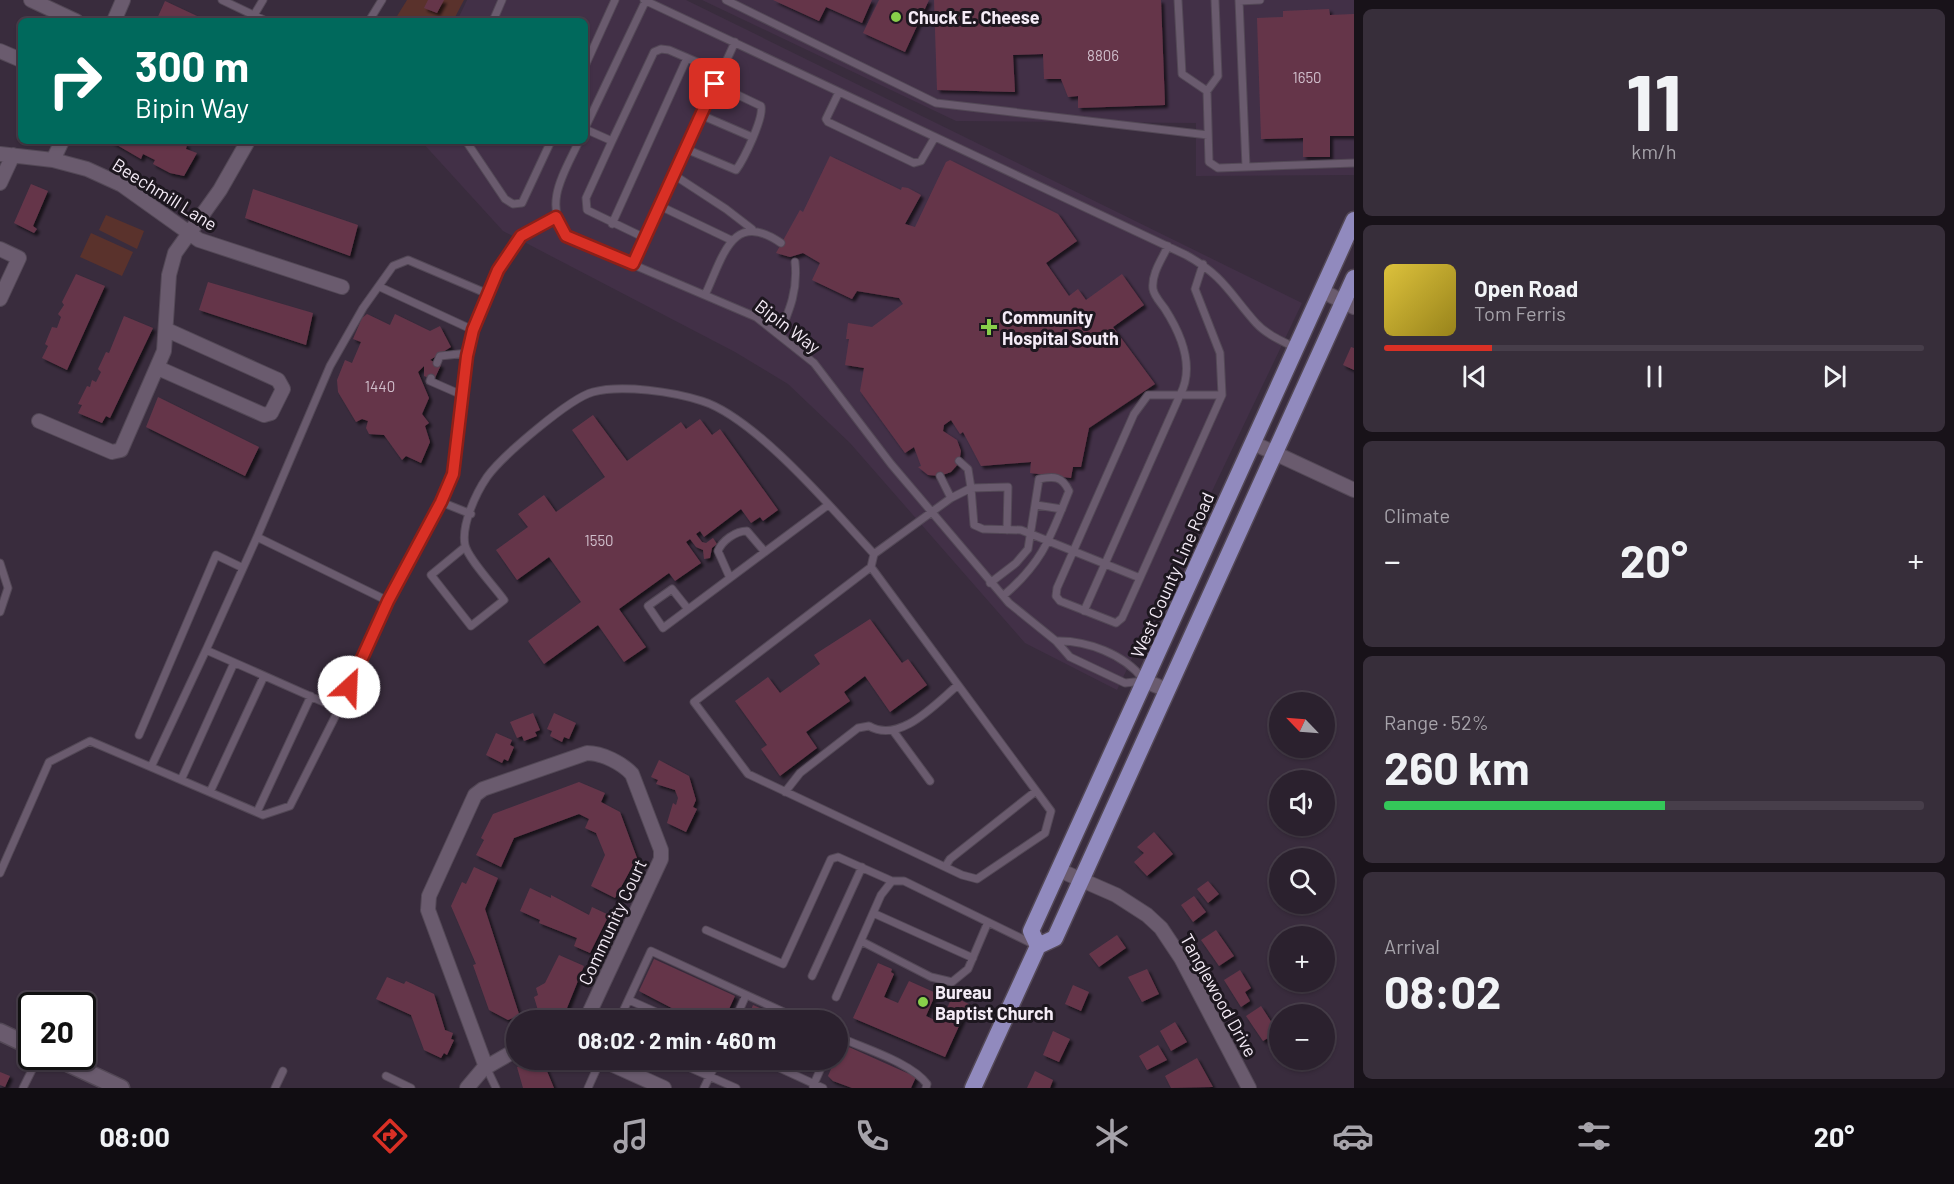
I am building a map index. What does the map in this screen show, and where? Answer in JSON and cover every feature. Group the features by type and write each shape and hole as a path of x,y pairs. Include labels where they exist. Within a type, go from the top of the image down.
{"main road":[{"name":"West County Line Road","path":"1038,946 1031,932 1354,220"},
{"name":"West County Line Road","path":"973,1088 1038,946 1054,938 1275,454 1351,304 1354,278"}],"street":[{"path":"31,0 70,18"},
{"path":"115,18 123,0"},
{"path":"0,51 18,59"},
{"path":"53,160 61,144"},
{"path":"39,422 112,452 119,452 158,368 167,330 169,275 175,254 220,190 246,144"},
{"path":"0,183 7,154"},
{"name":"Beechmill Lane","path":"7,154 53,160 87,169 117,183 189,234 243,256 342,287"},
{"path":"0,249 19,258 0,299"},
{"path":"1322,291 1351,304"},
{"path":"158,368 264,415 271,413 283,389 278,380 167,330"},
{"path":"1253,443 1354,490"},
{"path":"1145,681 1167,690"},
{"name":"Community Court","path":"486,1067 427,905 429,896 472,798 483,789 584,753 598,754 630,772 661,850 661,859 591,1010"},
{"name":"Tanglewood Drive","path":"1059,870 1133,904 1161,928 1181,958 1249,1088"},
{"path":"0,1032 18,1040"},
{"path":"467,1088 486,1067 506,1056"},
{"path":"82,1070 121,1088"},
{"path":"625,1070 664,1088"}],"lane":[{"path":"222,0 260,18"},
{"path":"254,15 262,0"},
{"path":"371,18 382,0"},
{"path":"494,18 502,0"},
{"path":"588,59 615,0"},
{"path":"588,123 645,0 1203,264 1223,281 1257,324 1272,336 1296,348"},
{"path":"726,0 936,103 1208,135"},
{"path":"1178,0 1182,74 1207,91"},
{"path":"1215,0 1218,76 1207,91 1209,162 1218,168 1354,163"},
{"path":"1246,167 1239,1 1260,0"},
{"path":"633,264 735,42"},
{"path":"645,238 591,214 585,204 612,141 654,52 661,49 669,50 720,72"},
{"path":"612,224 687,58"},
{"path":"686,148 736,170 752,137 763,112 761,106 715,84"},
{"path":"839,92 826,119 828,122 903,158 914,163 921,161 934,137"},
{"path":"701,115 752,137"},
{"path":"588,130 612,141"},
{"path":"468,144 505,199 513,204 522,203 550,144"},
{"path":"0,873 49,762 90,741 263,815 290,806 339,709 388,601 441,502 453,474 462,394 473,330 498,270 521,236 556,217 554,204 578,144"},
{"path":"674,175 752,229 764,232 781,243"},
{"path":"660,206 731,240"},
{"name":"Bipin Way","path":"556,217 566,236 756,316 779,334 814,363 891,464 1003,596 1035,626 1056,641 1070,657 1125,683 1145,681"},
{"path":"705,295 731,240 752,229"},
{"path":"1084,611 1188,381 1184,348 1174,323 1153,292 1154,275 1168,246"},
{"path":"151,767 257,537 330,366 363,308 393,266 408,260 488,294"},
{"path":"779,334 794,301 797,279 795,262"},
{"path":"1203,264 1195,289 1220,353 1222,395 1122,618 1116,623 1060,601 1056,596 1074,550 1134,414 1148,395 1222,395"},
{"path":"380,287 473,330"},
{"path":"437,363 440,356 468,353"},
{"path":"431,378 430,381 462,394"},
{"path":"465,547 431,575 471,626 504,600 465,547 464,534 488,475 562,409 593,392 645,390 702,401 732,415 758,435 874,554"},
{"path":"959,461 968,469 975,525 983,529 1021,530 1140,578"},
{"path":"940,476 951,498"},
{"path":"990,583 1016,563 1028,549 1036,505 1035,493 1040,478 1053,476 1064,481 1069,491 1040,558 1022,580 1003,596"},
{"path":"871,567 1051,811 1045,833 977,879 945,867 748,774 694,702 871,567 874,554 951,498 971,488 1008,487 1007,530"},
{"path":"441,502 471,514"},
{"path":"688,609 672,589 648,606 663,628 828,505"},
{"path":"1036,505 1062,509"},
{"path":"730,578 718,551 722,543 736,533 747,531 765,552"},
{"path":"257,537 388,601"},
{"path":"139,735 216,555 243,568"},
{"path":"0,563 8,588 0,612"},
{"path":"1056,641 1077,640 1096,648 1132,665 1145,681"},
{"path":"206,650 339,709"},
{"path":"181,780 234,663"},
{"path":"210,792 264,676"},
{"path":"785,792 800,773 858,728 869,726 879,732 894,732 927,711 958,685"},
{"path":"257,812 310,696"},
{"path":"894,732 930,781"},
{"path":"945,867 950,859 1036,791"},
{"path":"706,930 783,964 831,858 838,857 892,881 904,881 1038,946"},
{"path":"812,976 862,867"},
{"path":"836,997 881,896 892,881"},
{"path":"873,913 973,958"},
{"path":"861,941 931,977 952,982 968,969 988,922"},
{"path":"624,1010 651,951 779,1010"},
{"path":"739,1010 746,995"},
{"path":"629,1000 652,1010"},
{"path":"848,1041 910,1069 922,1077 927,1084 926,1088"},
{"path":"486,1067 496,1088"},
{"path":"22,1088 32,1070"},
{"path":"588,1088 596,1070"},
{"path":"696,1070 736,1088"},
{"path":"704,1088 713,1070"},
{"path":"781,1070 812,1086 823,1088"},
{"path":"812,1086 820,1070"},
{"path":"274,1088 283,1071"},
{"path":"386,1076 411,1088"}],"shaded area":[{"path":"407,0 464,0 455,18 396,18"},
{"name":"Community Hospital South","path":"467,0 686,0 1302,303 1117,690 1025,643 850,443 788,384 735,352 503,231 424,144 588,144 588,18 458,18"},
{"path":"702,0 1354,0 1354,175 1196,176 1196,123 956,121"},
{"path":"106,215 144,231 137,249 99,230"},
{"path":"91,233 133,252 122,276 80,257"}],"building":[{"path":"428,0 444,0 437,13 424,8"},
{"path":"773,0 872,0 862,23 826,7 819,21"},
{"name":"Chuck E. Cheese","path":"879,0 929,0 905,52 863,33"},
{"path":"934,0 1161,0 1165,105 1078,108 1078,96 1068,97 1061,79 1044,79 1043,54 1013,55 1015,92 937,90"},
{"path":"165,1 197,16 196,18 157,18"},
{"path":"1329,9 1330,15 1354,14 1354,136 1330,136 1330,157 1303,157 1303,138 1261,139 1257,18 1283,17 1283,11"},
{"path":"115,144 186,144 186,149 197,153 184,176 170,173 153,164 155,160 143,154 141,159"},
{"path":"830,156 901,190 902,187 908,188 921,195 905,224 915,227 946,162 950,160 1058,214 1077,241 1046,263 1069,296 1078,289 1086,300 1122,274 1144,305 1113,327 1155,384 1089,428 1081,467 1073,467 1071,478 1030,473 1031,462 981,466 963,432 960,434 951,420 944,425 943,431 957,440 961,451 959,463 951,472 940,476 928,475 918,467 921,466 914,447 905,453 860,391 864,368 845,365 849,339 846,339 848,323 872,327 903,304 899,298 857,291 852,299 812,280 820,263 803,253 790,257 776,253 800,210 803,212"},
{"path":"31,184 48,191 33,226 37,229 34,233 14,223"},
{"path":"253,189 358,225 350,256 245,218"},
{"path":"76,274 105,286 67,370 42,358 48,346 45,344 52,327 57,328 61,317 58,314 64,305 62,302"},
{"path":"208,282 313,313 306,345 199,310"},
{"path":"367,314 390,325 395,314 430,331 440,326 451,347 430,360 441,365 434,380 424,376 424,366 418,372 429,398 422,414 429,423 425,426 430,442 421,463 406,456 402,460 384,435 369,434 366,428 368,421 362,419 356,422 338,392 337,380 345,360 352,363 361,342 353,339 362,318"},
{"path":"124,316 153,328 110,418 106,416 102,423 78,413 82,405 78,404 87,386 90,387 92,380 96,382 101,372 98,369 106,352 109,353"},
{"path":"1351,347 1354,348 1354,370 1343,365"},
{"path":"158,397 259,447 245,476 146,427"},
{"path":"593,415 627,461 681,422 686,429 700,419 712,435 720,429 778,510 763,521 760,517 751,523 741,509 704,537 700,531 696,534 702,542 706,543 713,538 717,544 712,548 710,558 704,559 703,550 696,547 690,539 686,542 701,563 675,581 669,573 619,609 646,647 624,662 598,625 544,664 528,641 581,602 549,557 517,580 496,550 528,527 518,514 544,495 556,512 605,477 572,430"},
{"path":"870,619 902,663 908,659 927,685 890,712 865,676 844,692 850,701 806,732 817,748 780,776 761,749 767,745 735,701 768,677 780,693 820,664 814,655"},
{"path":"533,713 540,730 535,732 537,736 524,741 522,736 517,738 510,722"},
{"path":"554,713 576,723 569,739 564,737 562,742 550,736 552,731 547,729"},
{"path":"496,733 512,740 510,745 514,747 508,761 504,759 502,763 486,755"},
{"path":"659,760 689,776 696,800 693,807 697,809 686,832 667,823 673,803 676,805 678,798 675,790 656,784 658,780 651,777"},
{"path":"579,782 605,793 601,802 620,812 637,858 615,898 591,886 605,855 596,833 585,828 589,819 579,814 514,838 501,867 476,855 484,840 481,838 493,814"},
{"path":"1154,832 1173,854 1147,876 1134,862 1144,853 1137,847"},
{"path":"474,867 498,878 485,909 518,1010 506,1010 506,1019 489,1010 473,965 476,964 451,906 462,882 466,884"},
{"path":"1208,881 1219,894 1208,903 1197,889"},
{"path":"530,888 551,898 551,895 589,915 592,907 609,915 590,953 574,946 577,938 539,923 540,920 520,911"},
{"path":"1194,896 1206,912 1193,922 1181,905"},
{"path":"1216,930 1234,956 1219,966 1201,940"},
{"path":"1117,935 1126,948 1099,967 1089,954"},
{"path":"559,955 584,966 567,1008 538,1010 534,997 538,995 536,988 545,983"},
{"path":"654,959 735,996 729,1010 675,1010 639,991"},
{"path":"878,963 892,969 891,972 894,974 884,997 898,1003 909,981 936,993 926,1016 941,1023 951,999 954,1001 956,998 969,1004 945,1057 853,1018"},
{"path":"1147,969 1159,994 1142,1002 1128,977"},
{"path":"1240,970 1251,988 1245,992 1250,1001 1241,1007 1224,980"},
{"path":"387,977 404,984 406,981 434,994 445,1030 453,1033 451,1039 454,1040 447,1055 444,1053 441,1058 424,1050 411,1015 376,999"},
{"path":"1073,985 1089,992 1081,1011 1065,1004"},
{"path":"753,1005 764,1010 751,1010"},
{"path":"1261,1006 1269,1018 1269,1037 1263,1041 1246,1016"},
{"path":"1175,1022 1187,1042 1171,1051 1160,1031"},
{"path":"1053,1031 1070,1039 1059,1062 1043,1055"},
{"path":"1158,1045 1167,1060 1147,1070 1139,1056"},
{"path":"848,1047 916,1077 911,1088 852,1088 833,1081 828,1076 831,1070 848,1070"},
{"path":"1197,1058 1213,1087 1171,1088 1165,1076"},
{"path":"518,1070 547,1070 554,1088 523,1088"},
{"path":"1035,1071 1053,1080 1050,1088 1027,1088"},
{"path":"0,1072 10,1076 5,1087 0,1085"}],"place":[{"name":"Chuck E. Cheese","path":"896,17"},
{"name":"Community Hospital South","path":"989,327"},
{"name":"Bureau Baptist Church","path":"923,1002"}],"route":[{"path":"349,687 388,601 441,502 453,474 467,356 473,330 498,270 521,236 556,217 566,236 633,264 715,84"}]}
